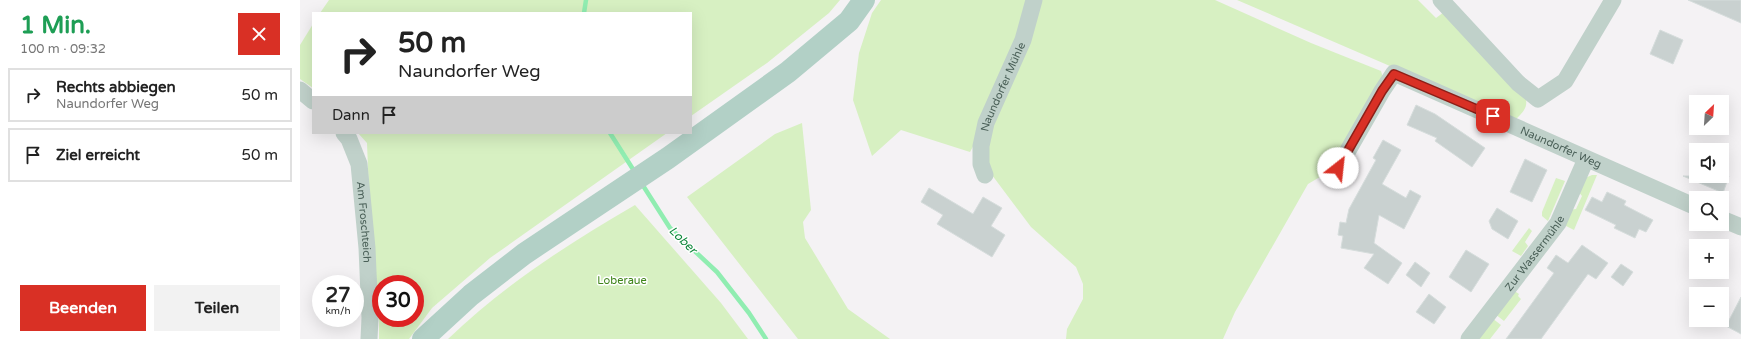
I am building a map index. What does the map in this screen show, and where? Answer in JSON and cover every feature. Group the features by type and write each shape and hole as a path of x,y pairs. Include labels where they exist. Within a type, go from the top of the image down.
{"main road":[{"path":"423,339 471,295 524,254 668,158 788,72 849,21 864,0"}],"street":[{"name":"Naundorfer Mühle","path":"985,175 981,164 981,146 986,123 1023,40 1034,0"},
{"path":"1441,0 1518,83 1538,99 1565,81 1613,0"},
{"name":"Naundorfer Weg","path":"1338,168 1382,91 1394,74 1689,204"},
{"path":"300,90 312,100"},
{"name":"Am Froschteich","path":"345,134 349,139 359,164 367,248 370,318 369,339"},
{"name":"Zur Wassermühle","path":"1468,339 1558,223 1586,159"},
{"path":"1729,222 1741,227"}],"green space":[{"path":"329,0 840,0 829,13 767,63 692,115 692,12 321,12"},
{"path":"881,0 1215,0 1311,43 1381,71 1383,78 1330,171 1308,184 1235,312 1223,339 1066,339 1067,329 1083,299 1083,284 1076,267 1031,227 989,171 986,123 970,152 901,130 872,156 853,100 859,53 872,13"},
{"path":"1237,0 1418,0 1436,18 1444,12 1525,96 1526,106 1523,112 1515,120"},
{"path":"312,26 312,87 300,79 300,45"},
{"path":"802,123 811,210 803,222 805,238 848,309 890,339 798,339 687,197 775,134"},
{"path":"359,134 666,134 490,258 432,308 424,319 424,275 375,275 367,143"},
{"path":"1592,175 1597,175 1574,230 1562,224 1568,210 1576,209 1582,196 1577,190 1585,178"},
{"path":"1556,178 1565,181 1548,221 1542,216 1542,212"},
{"name":"Loberaue","path":"635,205 721,303 748,339 448,339 491,301 537,266"},
{"path":"1529,228 1532,231 1525,242 1528,246 1521,256 1512,251"},
{"path":"1513,290 1519,294 1518,296 1521,299 1504,321 1495,314"},
{"path":"1492,318 1501,325 1490,339 1479,339"},
{"path":"379,327 418,327 409,339 379,339"}],"building":[{"path":"1688,0 1741,0 1741,23"},
{"path":"1660,30 1683,40 1673,64 1650,54"},
{"path":"1416,105 1435,114 1485,148 1472,167 1435,141 1437,138 1407,125"},
{"path":"1383,140 1401,150 1382,184 1406,198 1410,190 1421,196 1404,229 1379,215 1374,243 1402,263 1388,284 1364,268 1374,254 1341,248 1343,236 1338,235 1340,222 1346,223 1349,209 1376,160 1373,158"},
{"path":"1525,159 1547,170 1532,202 1510,192"},
{"path":"1699,183 1727,183 1724,191 1718,191"},
{"path":"929,188 973,214 983,197 1002,208 991,226 1005,235 992,257 937,224 943,215 921,202"},
{"path":"1607,192 1626,201 1624,205 1653,220 1646,232 1639,229 1635,238 1614,228 1616,225 1585,210 1592,197 1602,202"},
{"path":"1497,208 1518,221 1508,239 1492,229 1489,221"},
{"path":"1582,245 1608,263 1596,279 1588,274 1541,339 1506,339 1554,273 1547,268 1556,255 1568,263"},
{"path":"1466,250 1489,264 1471,292 1449,277"},
{"path":"1415,262 1430,273 1421,287 1406,275"},
{"path":"1621,264 1633,272 1623,286 1611,277"},
{"path":"1429,294 1446,307 1434,324 1416,312"},
{"path":"1741,297 1741,334 1728,327 1729,320"}],"waterway":[{"name":"Lober","path":"584,12 586,0"},
{"name":"Lober","path":"611,134 636,174"},
{"name":"Lober","path":"642,184 670,228 717,272 749,313 766,339"}],"route":[{"path":"1338,168 1382,91 1394,74 1493,116"}]}
